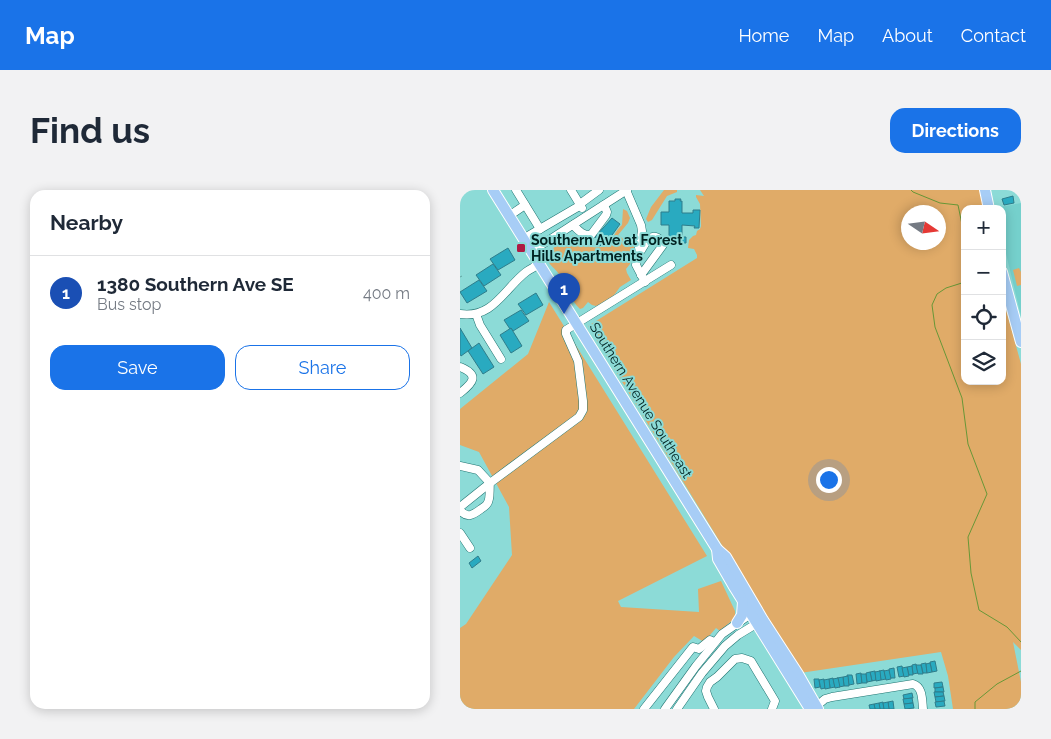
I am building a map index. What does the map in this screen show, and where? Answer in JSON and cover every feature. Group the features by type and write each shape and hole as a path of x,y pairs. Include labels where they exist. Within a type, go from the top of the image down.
{"main road":[{"name":"Southern Avenue Southeast","path":"493,190 717,549 726,557 754,612 798,674 814,708"},
{"path":"985,190 988,205"},
{"path":"1006,287 1021,342"},
{"name":"Southern Avenue Southeast","path":"717,549 718,559 743,602 754,612"},
{"path":"737,623 742,615 743,602"}],"street":[{"path":"516,190 540,228"},
{"path":"571,190 587,216"},
{"path":"523,239 600,190"},
{"path":"532,252 626,190 641,225 642,231 636,265 643,279"},
{"path":"509,216 525,205"},
{"path":"573,225 583,234 591,235 607,212 604,205"},
{"path":"638,256 650,238 654,236 662,241 663,245 643,279"},
{"path":"460,314 468,316 476,314 495,304 525,272 539,264"},
{"path":"460,466 478,470 490,483 487,504 469,516 463,514 460,508 490,483 579,417 583,410 578,361 566,330 643,279 671,265"},
{"path":"476,314 480,325 501,360"},
{"path":"460,367 468,370 472,377 470,386 460,393"},
{"path":"460,533 470,548"},
{"path":"754,612 722,634 714,642 667,706 676,709 702,673 725,646 738,635 760,622"},
{"path":"644,709 692,646 699,649 710,640 714,642"},
{"path":"714,709 706,692 707,686 732,662 742,658 751,661 775,701 772,709"},
{"path":"814,708 825,699 832,697 913,684 917,685 920,689 923,709"}],"shaded area":[{"path":"664,190 677,190 677,192 667,196 652,220 648,222 646,219 651,207"},
{"path":"700,190 981,190 984,205 961,205 961,385 1006,385 1006,310 1021,364 1021,650 1013,642 1021,682 1021,709 953,709 948,676 941,652 800,673 588,326 697,258 694,249 688,248 689,240 696,235 701,226 700,204 696,195 704,196"},
{"path":"1021,203 1021,316 1006,254 1006,206"},
{"path":"623,209 627,211 630,218 618,235 622,238 634,237 636,240 630,264 626,269 631,280 620,287 608,301 596,306 588,302 580,309 559,274 548,261 545,253 573,235 588,246 597,248 606,246 622,225"},
{"path":"1019,268 1021,272 1021,285 1017,286 1013,270"},
{"path":"549,302 707,556 618,601 621,607 699,612 698,589 721,581 735,611 735,618 720,631 716,628 704,642 694,636 674,657 634,709 460,709 460,628 466,624 512,555 509,507 479,452 460,445 460,409 528,354"}],"building":[{"path":"1013,196 1014,203 1004,205 1002,199"},
{"path":"675,199 681,199 680,201 682,201 682,213 693,213 693,210 700,210 699,228 682,225 682,237 686,237 686,243 667,243 669,225 661,225 661,212 669,212 669,201 675,201"},
{"path":"612,218 620,224 605,245 603,243 600,246 595,243 599,240 595,237"},
{"path":"508,248 515,260 498,270 490,259"},
{"path":"493,264 501,275 484,286 476,275"},
{"path":"479,280 487,291 467,303 460,292"},
{"path":"536,293 543,305 526,315 518,304"},
{"path":"521,310 529,321 513,331 504,320"},
{"path":"460,328 472,348 461,356 460,354"},
{"path":"511,328 522,346 511,353 500,335"},
{"path":"479,343 494,367 483,374 468,351"},
{"path":"478,556 481,561 472,568 469,563"},
{"path":"935,661 937,671 932,672 930,662"},
{"path":"926,663 927,673 923,673 921,664"},
{"path":"930,663 932,672 927,673 926,664"},
{"path":"916,664 918,673 913,674 912,665"},
{"path":"916,665 921,665 923,674 918,674"},
{"path":"902,666 904,676 899,677 897,667"},
{"path":"912,666 913,675 909,675 907,667"},
{"path":"907,667 909,676 904,677 902,668"},
{"path":"894,668 895,678 890,678 889,669"},
{"path":"884,670 886,679 881,680 879,671"},
{"path":"889,670 891,679 886,680 884,671"},
{"path":"875,671 876,680 872,681 870,672"},
{"path":"880,671 881,680 876,681 875,672"},
{"path":"870,672 872,681 867,682 866,673"},
{"path":"861,673 862,683 857,684 856,674"},
{"path":"861,674 866,674 867,683 862,683"},
{"path":"847,675 852,675 854,684 849,685"},
{"path":"848,676 849,686 844,686 843,677"},
{"path":"843,677 844,686 839,687 837,678"},
{"path":"833,678 835,687 830,688 829,679"},
{"path":"838,678 840,687 835,688 833,679"},
{"path":"814,679 819,679 820,687 815,688"},
{"path":"824,679 825,688 821,689 819,680"},
{"path":"829,679 830,688 825,689 824,680"},
{"path":"942,682 943,687 934,688 934,683"},
{"path":"943,687 944,692 935,692 935,688"},
{"path":"934,692 943,692 944,696 935,697"},
{"path":"912,693 913,698 904,699 903,695"},
{"path":"944,696 945,701 936,702 935,697"},
{"path":"912,698 913,703 904,704 903,699"},
{"path":"893,701 894,709 889,709 888,702"},
{"path":"944,701 945,706 936,707 935,702"},
{"path":"883,702 884,709 880,709 879,703"},
{"path":"888,702 889,709 884,709 883,703"},
{"path":"879,703 880,709 875,709 874,704"},
{"path":"913,703 914,708 905,709 904,704"},
{"path":"874,704 875,709 870,709 869,705"}],"waterway":[{"path":"911,190 940,203 958,205 961,220"},
{"path":"961,283 946,288 937,294 932,305 935,327 962,398 968,444 987,494 968,537 971,573 979,610 1007,627 1021,642"},
{"path":"975,709 975,702 997,684 1021,671"}],"place":[{"name":"Southern Ave at Forest Hills Apartments","path":"521,248"},
{"name":"1380 Southern Ave SE","path":"564,314"}]}
